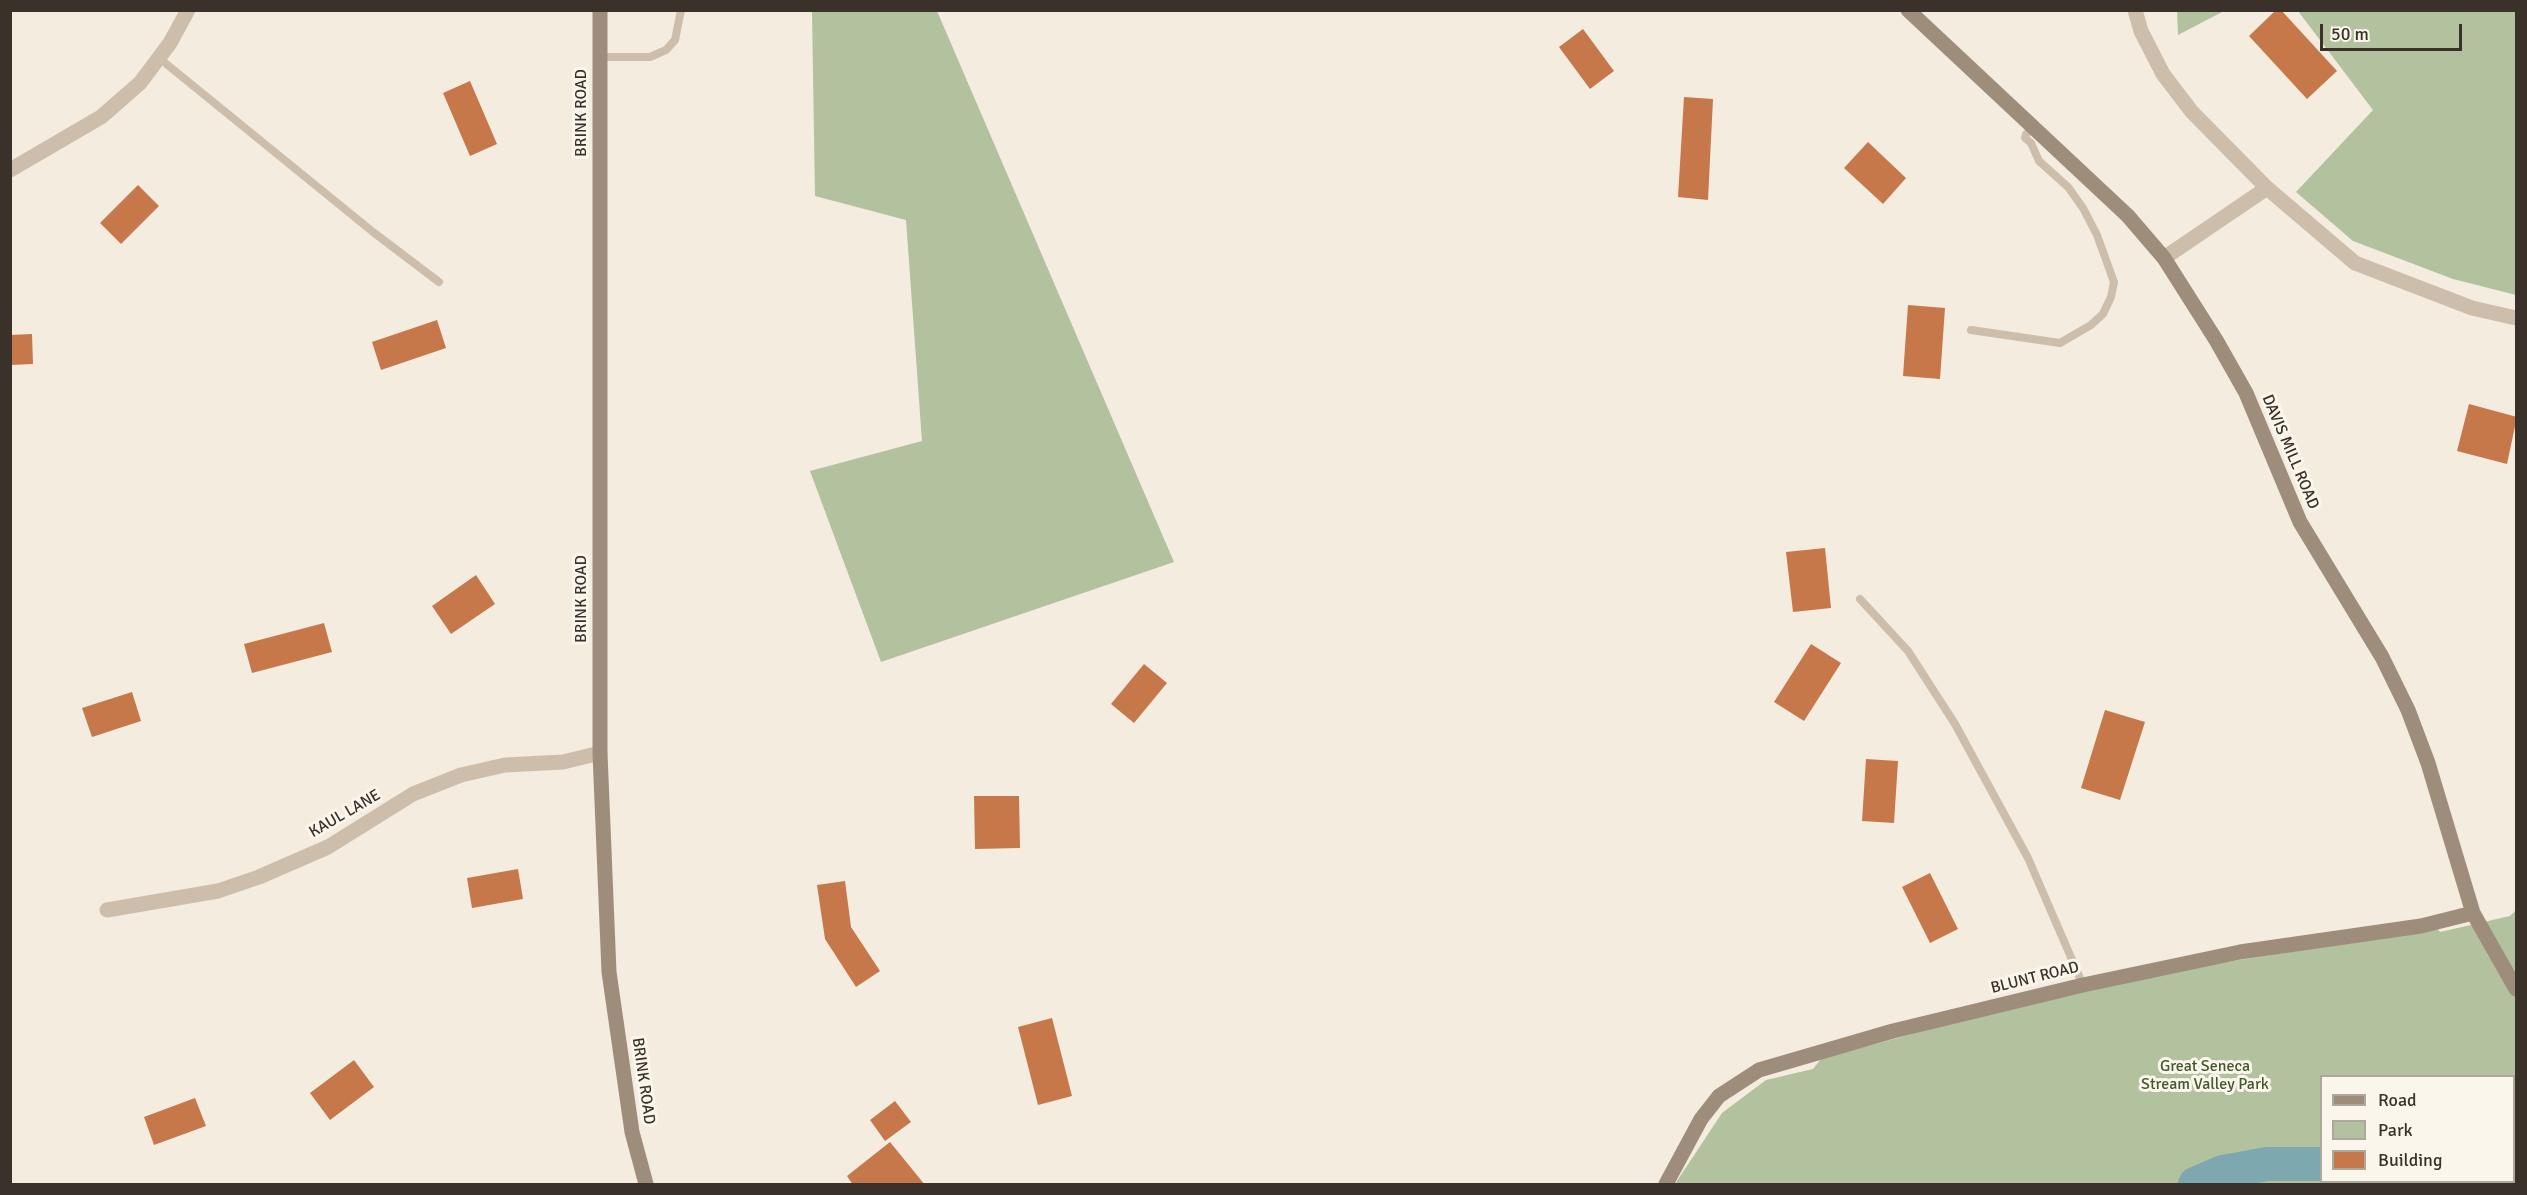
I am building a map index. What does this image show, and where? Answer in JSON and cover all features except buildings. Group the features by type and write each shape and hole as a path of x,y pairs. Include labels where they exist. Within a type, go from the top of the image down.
{"street":[{"path":"10,170 101,117 140,83 170,43 188,10"},
{"name":"BRINK ROAD","path":"600,10 600,753 609,972 632,1132 646,1185"},
{"name":"DAVIS MILL ROAD","path":"1908,10 2128,216 2164,258 2216,340 2246,393 2300,522 2382,657 2408,710 2428,763 2473,913 2517,988"},
{"path":"2135,10 2141,30 2163,74 2192,112 2267,188 2355,263 2472,308 2517,318"},
{"path":"2164,258 2267,188"},
{"name":"KAUL LANE","path":"107,910 218,891 259,877 328,847 413,794 461,775 505,765 562,762 600,753"},
{"name":"BLUNT ROAD","path":"1666,1185 1701,1119 1719,1096 1759,1070 1893,1031 2083,985 2240,952 2421,926 2473,913"}],"lane":[{"path":"600,57 650,57 666,50 675,40 681,10"},
{"path":"159,58 373,232 439,282"},
{"path":"1971,330 2060,343 2091,325 2103,314 2111,297 2114,282 2097,235 2083,208 2068,187 2039,161 2031,142 2025,138 2033,128"},
{"path":"1860,600 1908,651 1955,724 2028,858 2083,985"}],"green space":[{"path":"2177,10 2224,10 2224,11 2178,35"},
{"path":"812,11 937,11 1174,562 881,662 810,471 922,441 906,220 815,196"},
{"path":"2298,11 2516,11 2516,295 2453,279 2353,241 2296,192 2373,110"},
{"name":"Great Seneca Stream Valley Park","path":"2516,910 2516,1184 1675,1184 1722,1113 1766,1080 1813,1069 1821,1059 1970,1018 2188,968 2438,929 2440,932 2510,916"}],"waterway":[{"path":"2195,1184 2223,1172 2267,1164 2320,1164"}]}
